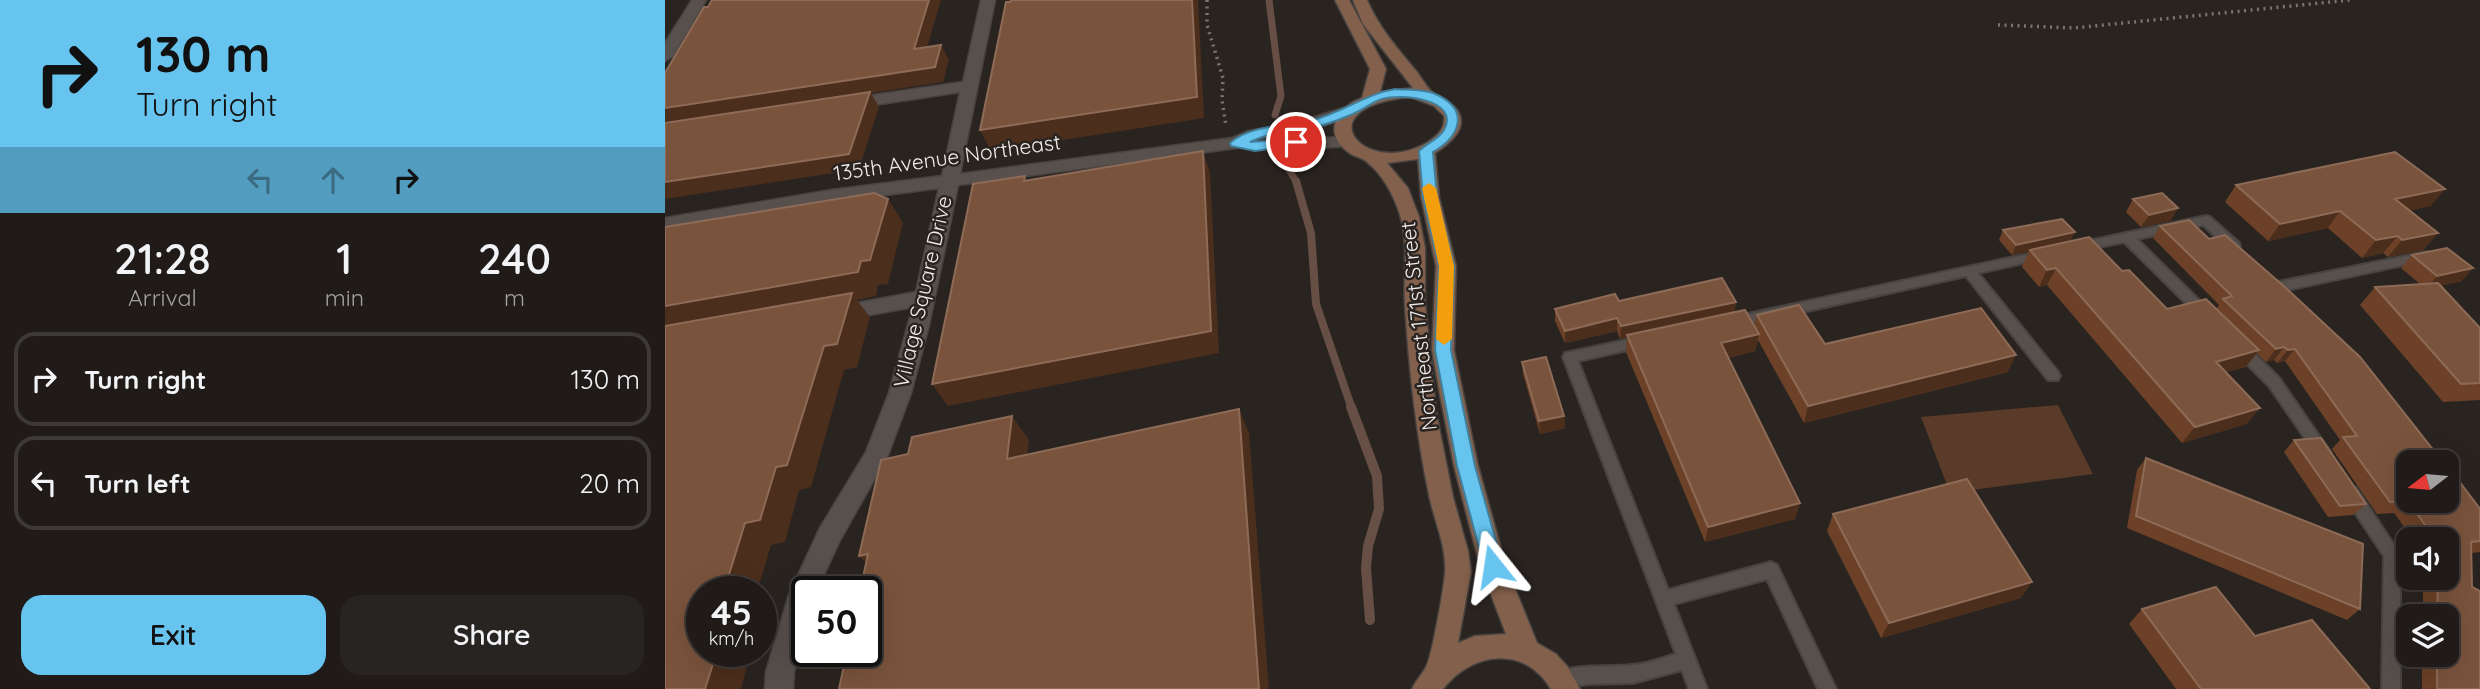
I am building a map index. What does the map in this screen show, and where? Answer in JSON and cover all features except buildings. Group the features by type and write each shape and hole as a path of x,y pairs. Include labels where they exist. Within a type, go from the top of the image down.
{"main road":[{"path":"1342,0 1378,69 1370,99"},
{"path":"1360,0 1370,24 1427,95"},
{"path":"1395,93 1427,95 1441,102 1450,111 1453,122 1449,133 1440,143 1409,156 1372,156 1347,142 1342,132 1343,121 1350,111 1370,99 1395,93"},
{"name":"Northeast 171st Street","path":"1426,151 1430,197 1446,266 1443,350 1451,395 1466,466 1493,566 1527,650"},
{"name":"Northeast 171st Street","path":"1372,156 1399,188 1410,217 1415,248 1415,303 1425,412 1441,497 1456,551 1458,572 1433,680"},
{"path":"1433,680 1459,656 1481,647 1504,645 1527,650 1546,662 1564,684"}],"street":[{"path":"665,56 699,0"},
{"name":"Village Square Drive","path":"779,689 780,672 802,595 829,536 876,455 899,393 919,325 970,86 990,10"},
{"path":"828,107 970,86"},
{"name":"135th Avenue Northeast","path":"665,224 832,196 1231,136 1294,129 1350,111"},
{"name":"135th Avenue Northeast","path":"1231,136 1255,147 1315,141 1347,142"},
{"path":"810,318 923,298"}],"lane":[{"path":"1716,325 2206,220 2247,258"},
{"path":"2127,237 2274,382 2329,462"},
{"path":"2277,287 2444,252"},
{"path":"1969,271 2053,376"},
{"path":"1663,337 1570,357 1698,689"},
{"path":"2345,485 2392,554 2391,689"},
{"path":"1664,599 1771,570 1826,689"},
{"path":"1564,684 1588,674 1633,674 1688,660"}],"path":[{"path":"1207,0 1207,25 1223,78 1222,100 1231,136"},
{"path":"1998,25 2074,29 2350,0"}],"shaded area":[{"path":"2058,405 2093,474 1950,493 1921,417"}],"waterway":[{"path":"1269,0 1281,96 1275,115"},
{"path":"1283,160 1296,182"},
{"path":"1296,182 1311,233 1316,304 1352,409"},
{"path":"1351,407 1377,476 1379,509 1368,546 1366,568 1370,620"}],"slow traffic":[{"path":"1429,188 1446,266 1444,339"}],"route":[{"path":"1296,142 1255,147 1236,143 1254,135 1318,122 1350,111 1377,96 1395,93 1427,95 1441,102 1450,111 1453,122 1449,133 1440,143 1426,151 1430,197 1441,235 1446,266 1443,350 1466,466 1493,566"}]}
